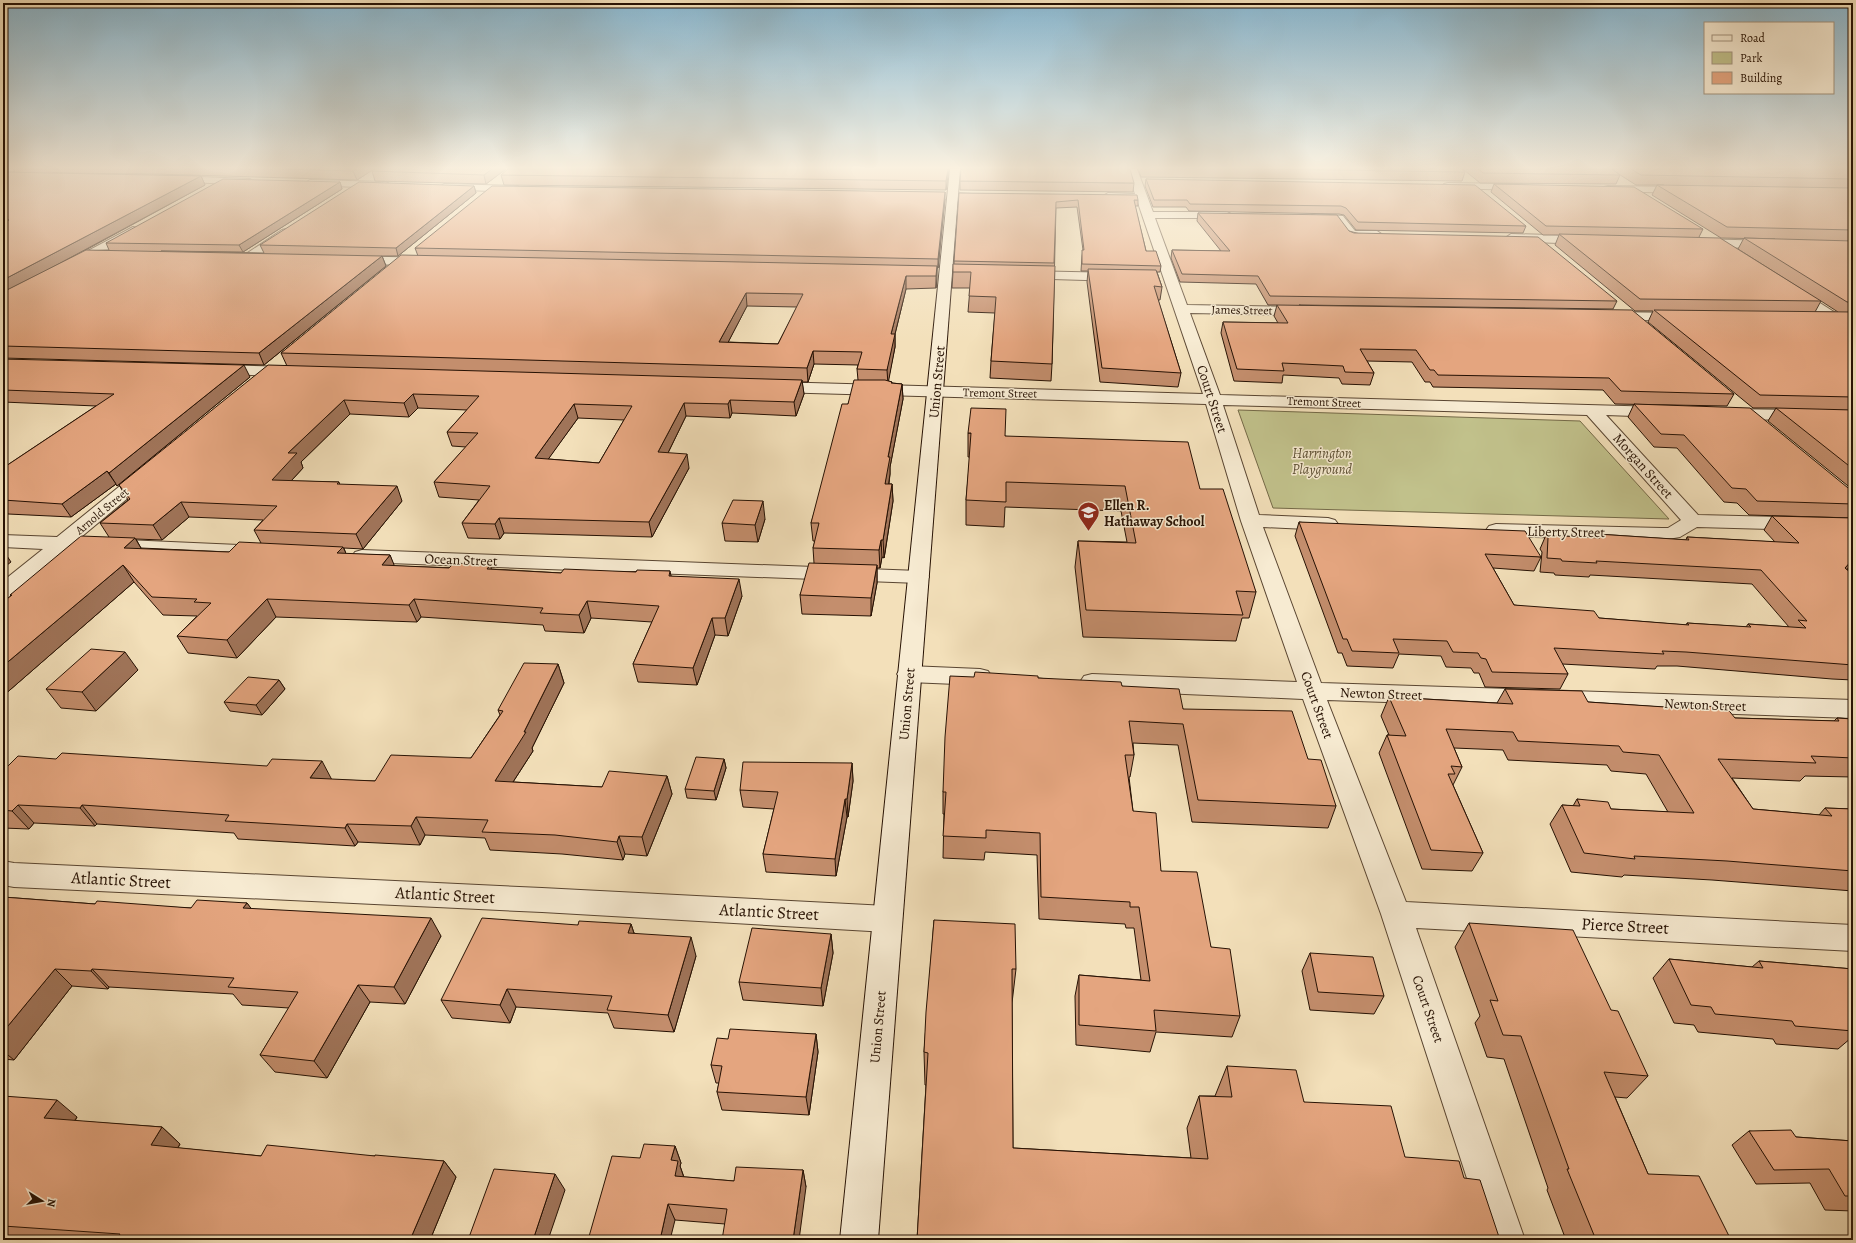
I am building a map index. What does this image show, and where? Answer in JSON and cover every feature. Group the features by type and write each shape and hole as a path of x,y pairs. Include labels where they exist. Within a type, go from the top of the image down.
{"street":[{"path":"64,269 140,227"},
{"path":"246,258 295,227"},
{"name":"Union Street","path":"859,1240 909,674 946,273 952,227"},
{"name":"Court Street","path":"1149,227 1162,278 1182,309 1213,399 1251,521 1312,691 1396,914 1506,1240"},
{"path":"1346,227 1352,235 1391,236"},
{"path":"1523,227 1555,253"},
{"path":"1698,231 1738,256"},
{"path":"1499,238 1600,240"},
{"path":"1687,243 1782,245"},
{"path":"385,276 420,247"},
{"path":"91,255 114,255"},
{"path":"231,258 270,258"},
{"path":"340,260 435,262"},
{"path":"1011,275 1130,277"},
{"path":"1783,285 1853,330"},
{"path":"1614,301 1649,331"},
{"name":"James Street","path":"1182,309 1316,311"},
{"path":"1592,315 1694,317"},
{"path":"1812,318 1853,319"},
{"path":"251,387 288,357"},
{"path":"207,370 301,373"},
{"name":"Tremont Street","path":"756,386 1678,413"},
{"path":"1731,400 1766,429"},
{"name":"Morgan Street","path":"1592,410 1693,521"},
{"path":"1710,413 1853,416"},
{"name":"Arnold Street","path":"3,592 159,463"},
{"path":"1251,521 1345,525"},
{"path":"1693,521 1853,525"},
{"name":"Liberty Street","path":"1479,530 1662,534 1673,533 1693,521"},
{"path":"3,541 277,553"},
{"name":"Ocean Street","path":"341,556 919,577"},
{"path":"909,674 1003,678"},
{"name":"Newton Street","path":"1075,681 1312,691 1853,709"},
{"name":"Atlantic Street","path":"3,873 14,875 542,900 887,920"},
{"name":"Pierce Street","path":"1396,914 1853,938"}],"green space":[{"name":"Harrington Playground","path":"1238,410 1580,421 1669,519 1273,508"}],"building":[{"path":"3,227 104,227 3,280"},
{"path":"135,227 268,227 239,245 106,243"},
{"path":"288,227 422,227 396,248 260,245"},
{"path":"441,227 941,227 938,259 415,248"},
{"path":"956,227 1055,227 1054,263 954,261"},
{"path":"1081,227 1140,227 1146,251 1156,251 1161,266 1082,264 1082,250 1084,250"},
{"path":"1210,227 1346,227 1349,231 1354,233 1538,237 1617,301 1270,296 1258,276 1182,274 1172,250 1230,251"},
{"path":"1599,227 1700,227 1703,229"},
{"path":"1727,227 1853,227 1853,230"},
{"path":"1559,234 1720,238 1821,301 1640,299"},
{"path":"1744,238 1853,241 1853,302 1847,302"},
{"path":"86,250 382,256 259,353 3,346 3,338 8,336 3,336 3,292"},
{"path":"401,255 937,266 936,276 906,276 891,334 895,334 887,370 857,369 862,352 813,351 807,368 281,353","holes":["746,293 803,294 778,344 719,342"]},
{"path":"953,264 1055,266 1052,364 991,361 996,297 969,296 971,272 953,272"},
{"path":"1088,269 1156,270 1162,287 1154,286 1181,373 1102,368"},
{"path":"1277,305 1632,310 1734,394 1621,391 1609,378 1438,375 1434,370 1430,370 1416,350 1360,349 1374,373 1345,372 1343,366 1282,363 1284,371 1237,369 1223,322 1288,323"},
{"path":"1654,310 1853,312 1853,397 1760,395"},
{"path":"3,359 244,365 109,473 107,471 62,504 3,500 3,468 114,394 3,390"},
{"path":"268,365 802,380 794,402 730,400 728,404 684,403 658,452 687,454 649,522 499,518 495,524 462,523 490,486 434,482 478,433 447,432 479,396 413,394 404,403 344,400 288,453 297,453 272,480 339,482 337,484 397,486 356,534 254,530 277,506 181,502 153,525 100,523 130,499 119,485","holes":["574,404 632,406 599,463 535,458"]},
{"path":"854,380 885,380 892,382 891,383 902,384 888,457 890,457 885,484 892,484 883,540 881,540 879,550 813,548 819,523 811,523 842,404 848,404"},
{"path":"1634,404 1750,408 1853,492 1853,504 1757,501 1746,489 1732,488 1684,435 1661,434"},
{"path":"971,408 1006,409 1005,436 1188,442 1200,489 1223,489 1256,592 1236,591 1243,615 1086,610 1078,541 1136,543 1125,486 1006,482 1006,502 966,500 971,433 968,433"},
{"path":"1776,408 1853,410 1853,469"},
{"path":"733,500 763,501 755,525 722,523"},
{"path":"1772,516 1853,518 1853,559 1845,568 1853,575 1853,665 1686,652 1662,651 1664,654 1554,648 1568,674 1492,672 1486,659 1481,658 1478,653 1453,652 1447,641 1393,639 1399,653 1352,651 1347,639 1343,639 1299,522 1525,531 1541,557 1485,554 1514,605 1594,611 1599,618 1689,625 1687,623 1751,627 1748,624 1806,628 1798,620 1807,621 1761,570 1596,561 1597,563 1562,561 1561,559 1547,558 1548,538 1546,535 1600,538 1597,534 1689,540 1687,537 1799,543"},
{"path":"81,536 135,538 124,548 229,552 239,542 343,547 337,553 390,555 382,565 449,568 454,563 490,565 487,569 561,573 564,569 636,572 637,570 670,571 669,576 739,579 725,618 712,618 693,668 633,664 659,606 587,601 579,615 540,613 543,608 414,599 409,605 267,599 227,640 177,636 211,603 194,602 197,599 152,597 123,565 3,666 3,602"},
{"path":"809,563 877,565 871,598 800,595"},
{"path":"91,649 125,652 82,692 46,689"},
{"path":"524,663 558,664 524,732 526,732 495,781 602,787 609,771 667,776 642,837 619,836 617,842 555,835 482,832 488,820 416,817 411,826 347,824 345,828 225,821 229,815 82,805 80,808 18,805 12,811 3,810 3,771 18,756 56,759 62,753 267,766 272,759 322,761 310,778 375,781 391,755 471,758 503,711 498,710"},
{"path":"975,672 1038,676 1038,678 1121,682 1122,686 1179,689 1183,709 1292,711 1308,759 1321,760 1336,806 1198,800 1183,724 1129,721 1134,755 1125,755 1133,811 1156,813 1161,871 1197,872 1211,947 1230,949 1240,1016 1154,1010 1156,1031 1079,1025 1079,975 1150,981 1139,907 1130,907 1130,902 1041,897 1040,833 986,830 986,838 943,836 946,792 943,792 945,737 950,676 974,677"},
{"path":"248,677 279,680 256,705 224,702"},
{"path":"1505,689 1582,691 1588,702 1681,708 1678,705 1726,707 1735,718 1839,721 1837,718 1853,719 1853,758 1811,756 1816,763 1718,759 1753,809 1832,816 1825,808 1853,809 1853,871 1727,861 1634,856 1635,859 1584,853 1562,805 1580,806 1577,799 1608,802 1611,809 1694,813 1659,755 1623,752 1619,746 1518,741 1513,732 1446,729 1462,767 1451,766 1455,774 1448,774 1483,853 1431,850 1387,735 1406,736 1389,697 1513,704"},
{"path":"696,757 724,759 714,791 685,789"},
{"path":"743,762 852,763 847,799 845,799 835,859 763,854 778,792 740,790"},
{"path":"3,897 95,904 97,901 191,908 197,900 247,903 243,908 431,918 394,987 358,985 314,1061 260,1055 298,992 228,987 234,978 92,969 91,971 55,969 3,1032"},
{"path":"482,918 578,925 579,921 631,924 628,933 691,937 668,1015 607,1010 612,996 507,989 500,1005 441,1000"},
{"path":"934,920 1015,924 1016,969 1012,969 1013,1148 1208,1159 1199,1096 1232,1097 1227,1066 1296,1070 1304,1102 1391,1106 1405,1157 1459,1161 1464,1178 1480,1180 1500,1240 917,1240 928,1053 924,1052 926,1012"},
{"path":"1469,923 1573,930 1611,1010 1618,1011 1648,1076 1604,1072 1648,1174 1699,1176 1731,1240 1596,1240 1567,1169 1569,1169 1521,1036 1503,1035 1490,1000 1498,1001"},
{"path":"752,928 831,934 821,988 739,982"},
{"path":"1310,953 1373,957 1384,996 1318,992"},
{"path":"1669,959 1763,968 1759,961 1853,969 1853,1018 1851,1018 1853,1022 1853,1031 1795,1026 1792,1021 1715,1014 1711,1007 1691,1005"},
{"path":"730,1029 816,1034 806,1097 717,1092 722,1066 711,1065 717,1038 728,1039"},
{"path":"3,1096 57,1100 44,1118 162,1127 151,1145 261,1156 267,1145 375,1156 444,1161 410,1240 144,1240 118,1237 120,1234 3,1226"},
{"path":"1791,1130 1796,1137 1853,1141 1853,1196 1845,1196 1829,1169 1774,1170 1749,1131"},
{"path":"644,1144 675,1146 671,1160 678,1161 675,1176 734,1181 736,1167 803,1170 793,1240 722,1240 727,1209 668,1204 660,1240 588,1240 612,1156 640,1158"},
{"path":"494,1169 555,1174 533,1240 468,1240"}],"place":[{"name":"Ellen R. Hathaway School","path":"1089,532"}]}
